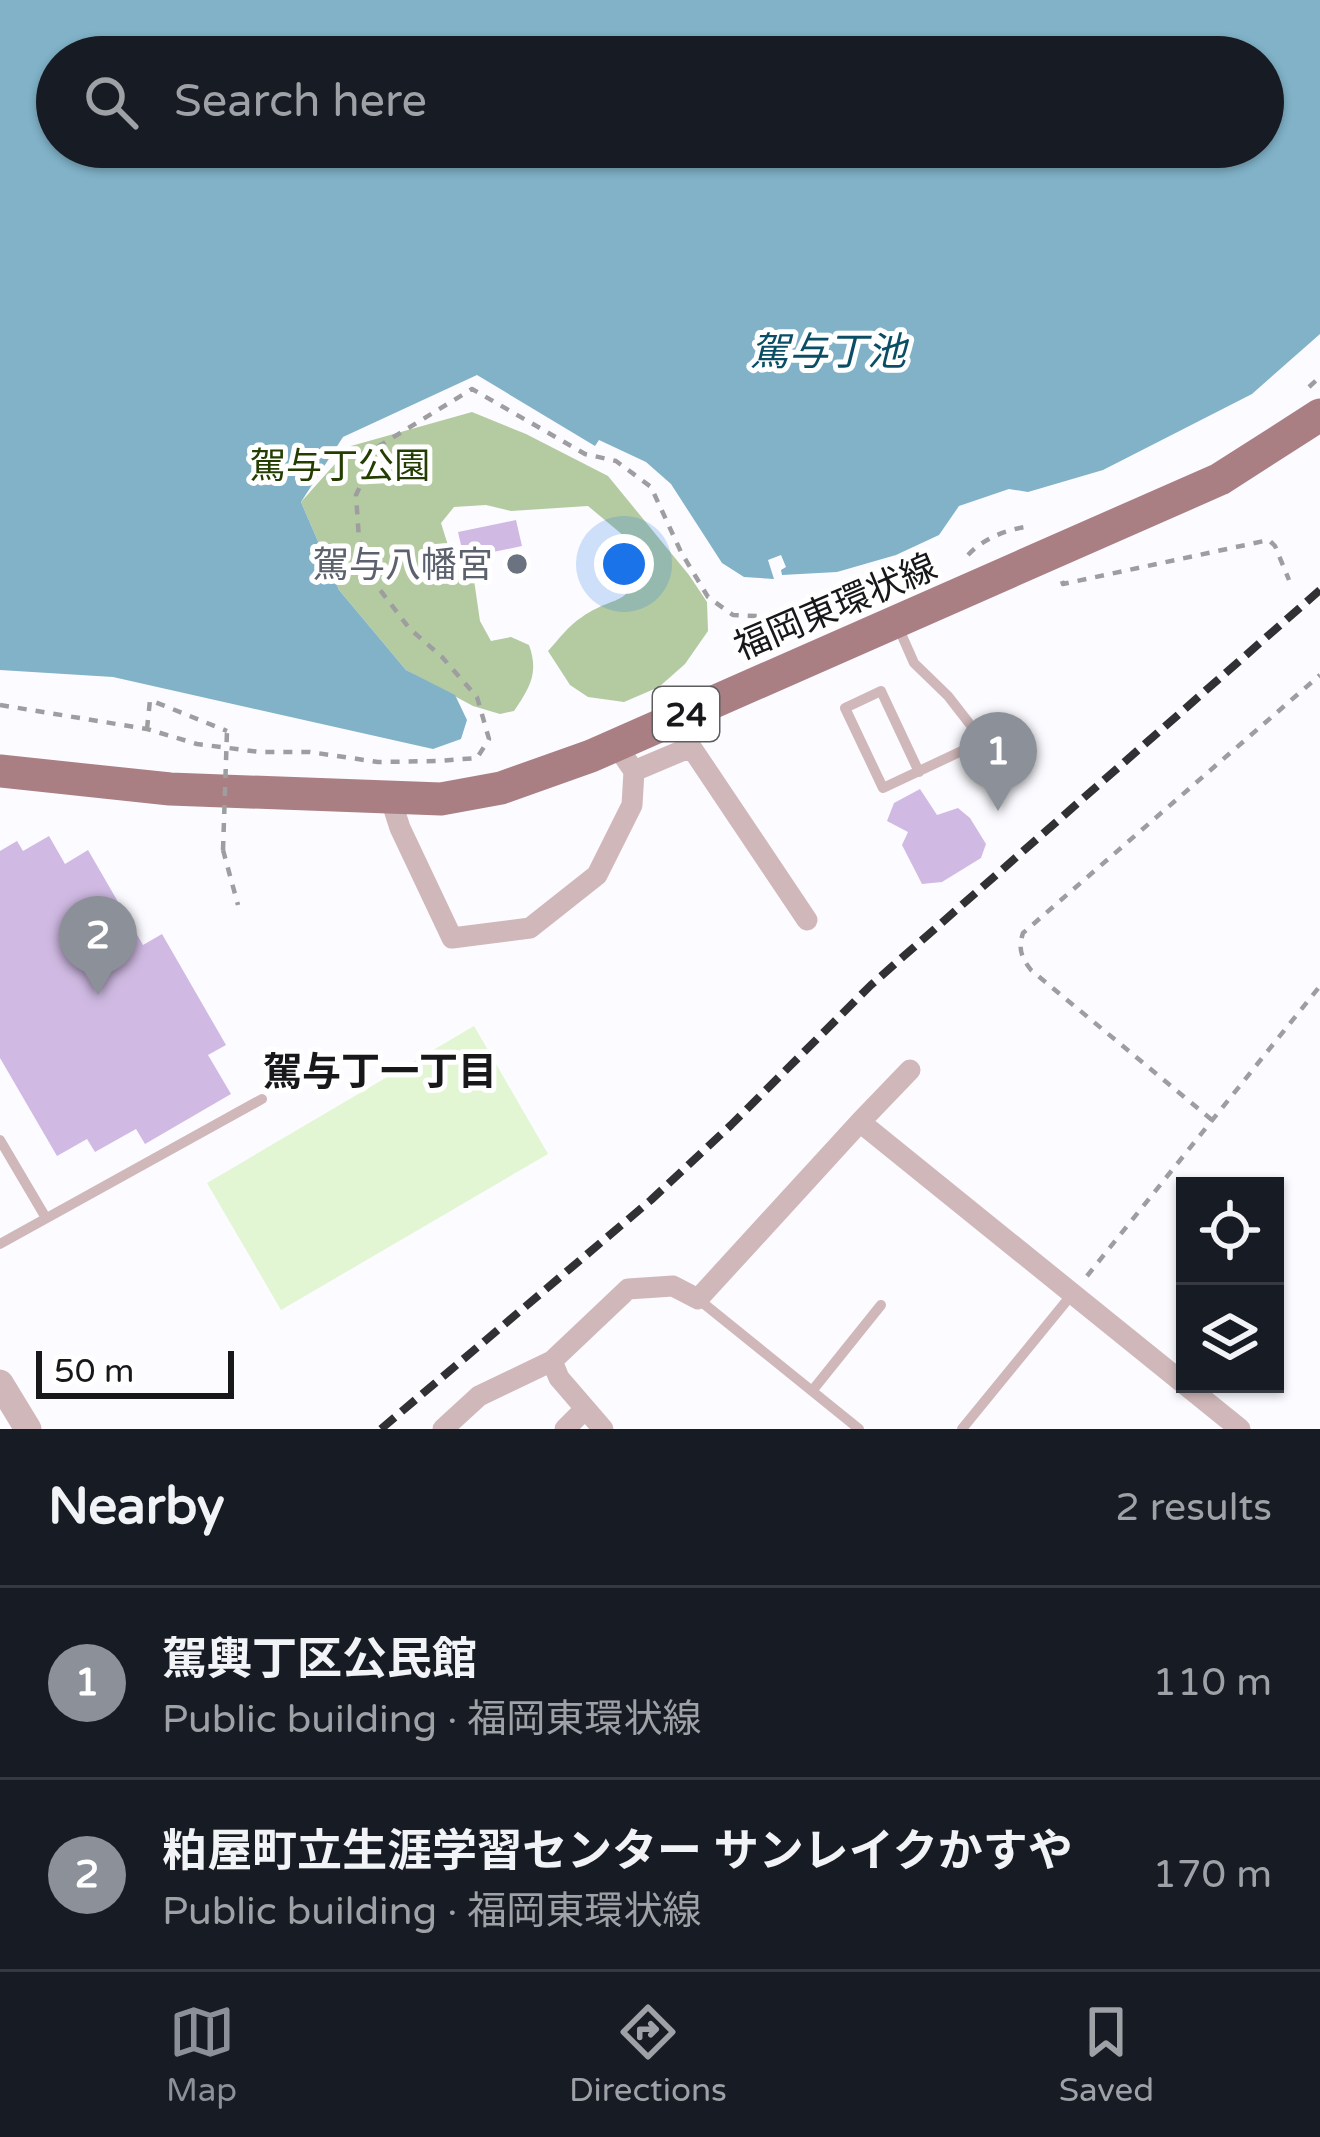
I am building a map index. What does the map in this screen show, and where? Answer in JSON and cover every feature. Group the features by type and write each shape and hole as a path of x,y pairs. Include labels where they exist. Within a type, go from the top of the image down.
{"main road":[{"name":"福岡東環状線","path":"0,771 170,789 441,799 625,758 888,608 1044,541 1220,479 1302,429 1313,402"}],"street":[{"path":"390,797 452,938 530,928 596,875 632,806 625,758 691,747 807,920"},
{"path":"443,1429 479,1396 552,1360 628,1289 673,1286 698,1299 910,1070"},
{"path":"860,1122 1240,1429"},
{"path":"552,1360 559,1378 603,1429"},
{"path":"0,1383 28,1429"},
{"path":"565,1429 585,1409"}],"lane":[{"path":"888,608 914,662 983,741 919,772 883,788 844,708 881,691 919,772"},
{"path":"0,1244 262,1100"},
{"path":"0,1140 46,1218"},
{"path":"962,1429 1073,1293"},
{"path":"698,1299 859,1429"},
{"path":"812,1391 880,1306"}],"path":[{"path":"1313,402 1320,377"},
{"path":"0,705 260,752 310,752 378,762 477,758 489,739 477,697 409,628 371,578 359,539 356,495 379,446 472,389 585,454 616,460 651,487 708,597 734,615 779,617 888,608"},
{"path":"967,557 977,546 1011,528 1044,541 1064,584 1269,540 1289,580"},
{"path":"1212,1120 1030,970 1019,944 1023,933 1320,675"},
{"path":"147,729 150,700 227,731 223,850 238,905"},
{"path":"1073,1293 1320,986"}],"green space":[{"name":"駕与丁公園","path":"472,412 608,476 689,575 707,602 708,631 685,664 659,687 624,702 588,697 570,685 548,651 577,621 622,597 632,584 636,552 588,506 511,511 486,505 454,507 441,523 451,555 474,580 480,621 491,641 511,637 529,645 531,680 514,711 500,714 473,706 406,670 339,590 301,502 351,446"},
{"path":"474,1026 548,1154 281,1310 207,1183"}],"water":[{"name":"駕与丁池","path":"0,0 1320,0 1320,334 1252,394 1103,470 1028,492 1009,489 959,506 939,535 896,555 837,572 782,575 786,567 781,555 768,560 774,579 744,577 722,563 671,484 646,462 599,440 595,446 477,375 343,437 301,502 339,590 406,670 455,695 467,720 461,739 433,749 113,677 0,670"}],"building":[{"path":"516,520 522,546 464,558 458,532"},
{"path":"920,789 937,815 958,808 970,818 986,844 981,858 942,882 922,884 902,845 908,832 887,821 894,803"},
{"path":"49,836 65,864 88,850 143,945 162,934 226,1045 208,1055 231,1094 145,1144 136,1129 95,1152 87,1139 57,1156 0,1058 0,851 17,841 23,851"}],"railway":[{"path":"381,1429 651,1200 871,985 1320,590"}],"place":[{"name":"駕与八幡宮","path":"517,564"},
{"name":"駕輿丁区公民館","path":"998,811"},
{"name":"粕屋町立生涯学習センター サンレイクかすや","path":"98,995"}],"district":[{"name":"駕与丁一丁目","path":"380,1071"}]}
